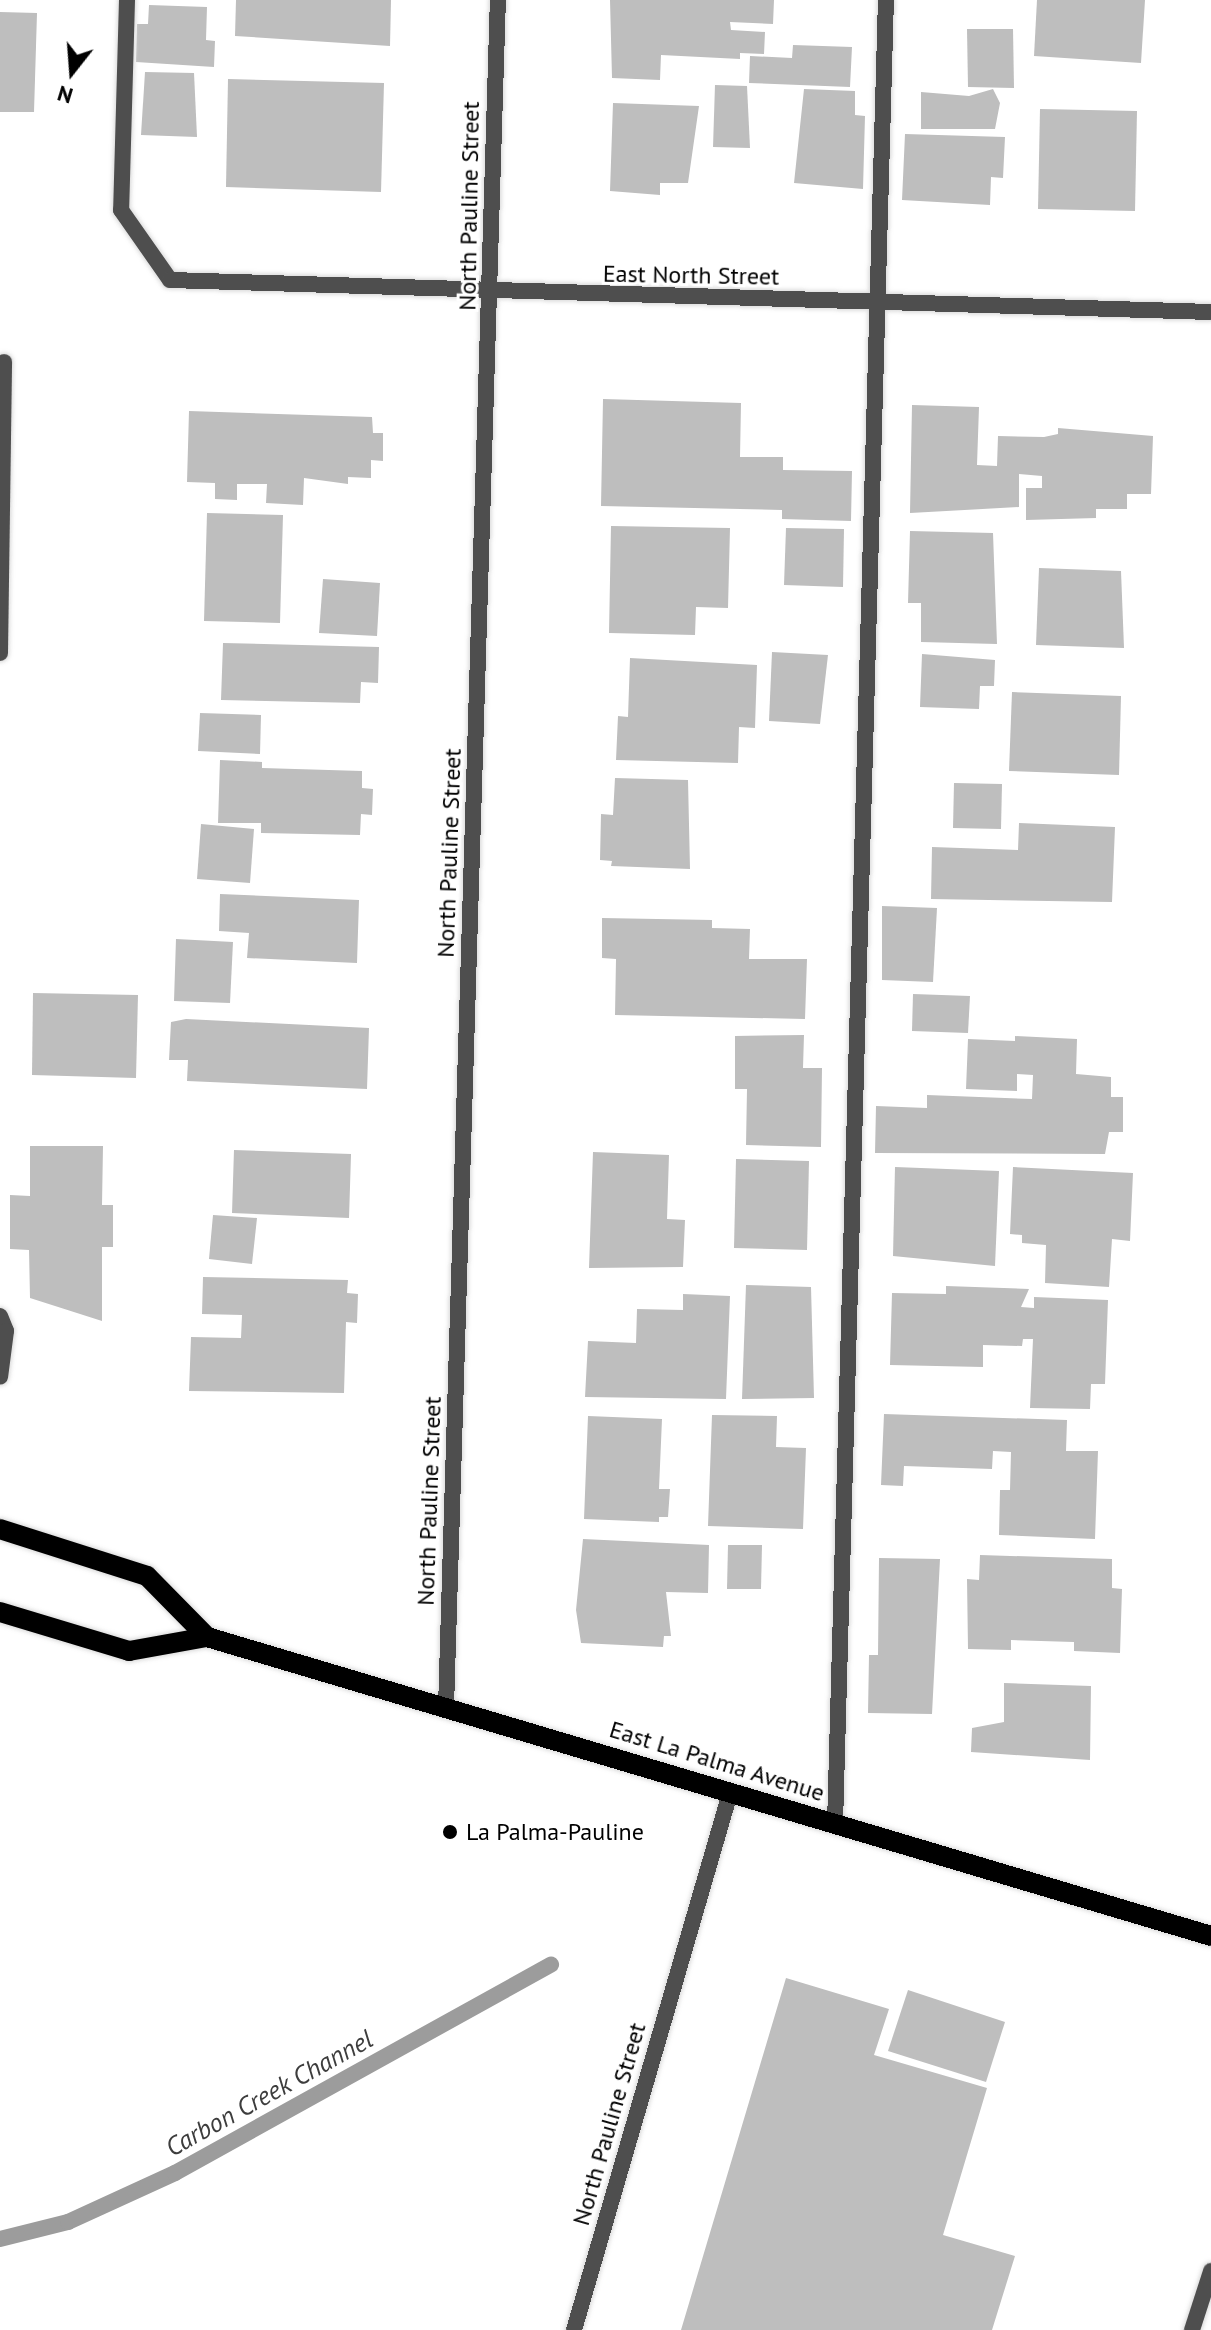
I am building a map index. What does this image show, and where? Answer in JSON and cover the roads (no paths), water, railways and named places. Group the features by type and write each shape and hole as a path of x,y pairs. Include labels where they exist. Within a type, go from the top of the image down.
{"main road":[{"name":"East La Palma Avenue","path":"0,1529 147,1576 207,1637"},
{"name":"East La Palma Avenue","path":"0,1612 129,1651 207,1637 1211,1936"}],"street":[{"name":"East North Street","path":"127,0 121,210 170,280 491,294 1211,312"},
{"name":"North Pauline Street","path":"446,1708 498,0"},
{"path":"835,1824 886,0"},
{"path":"0,653 4,362"},
{"path":"0,1316 6,1331 0,1377"},
{"name":"North Pauline Street","path":"574,2330 730,1793"},
{"path":"1192,2330 1211,2271"}],"waterway":[{"name":"Carbon Creek Channel","path":"0,2239 68,2222 175,2173 551,1965"}],"place":[{"name":"La Palma-Pauline","path":"450,1832"}]}
